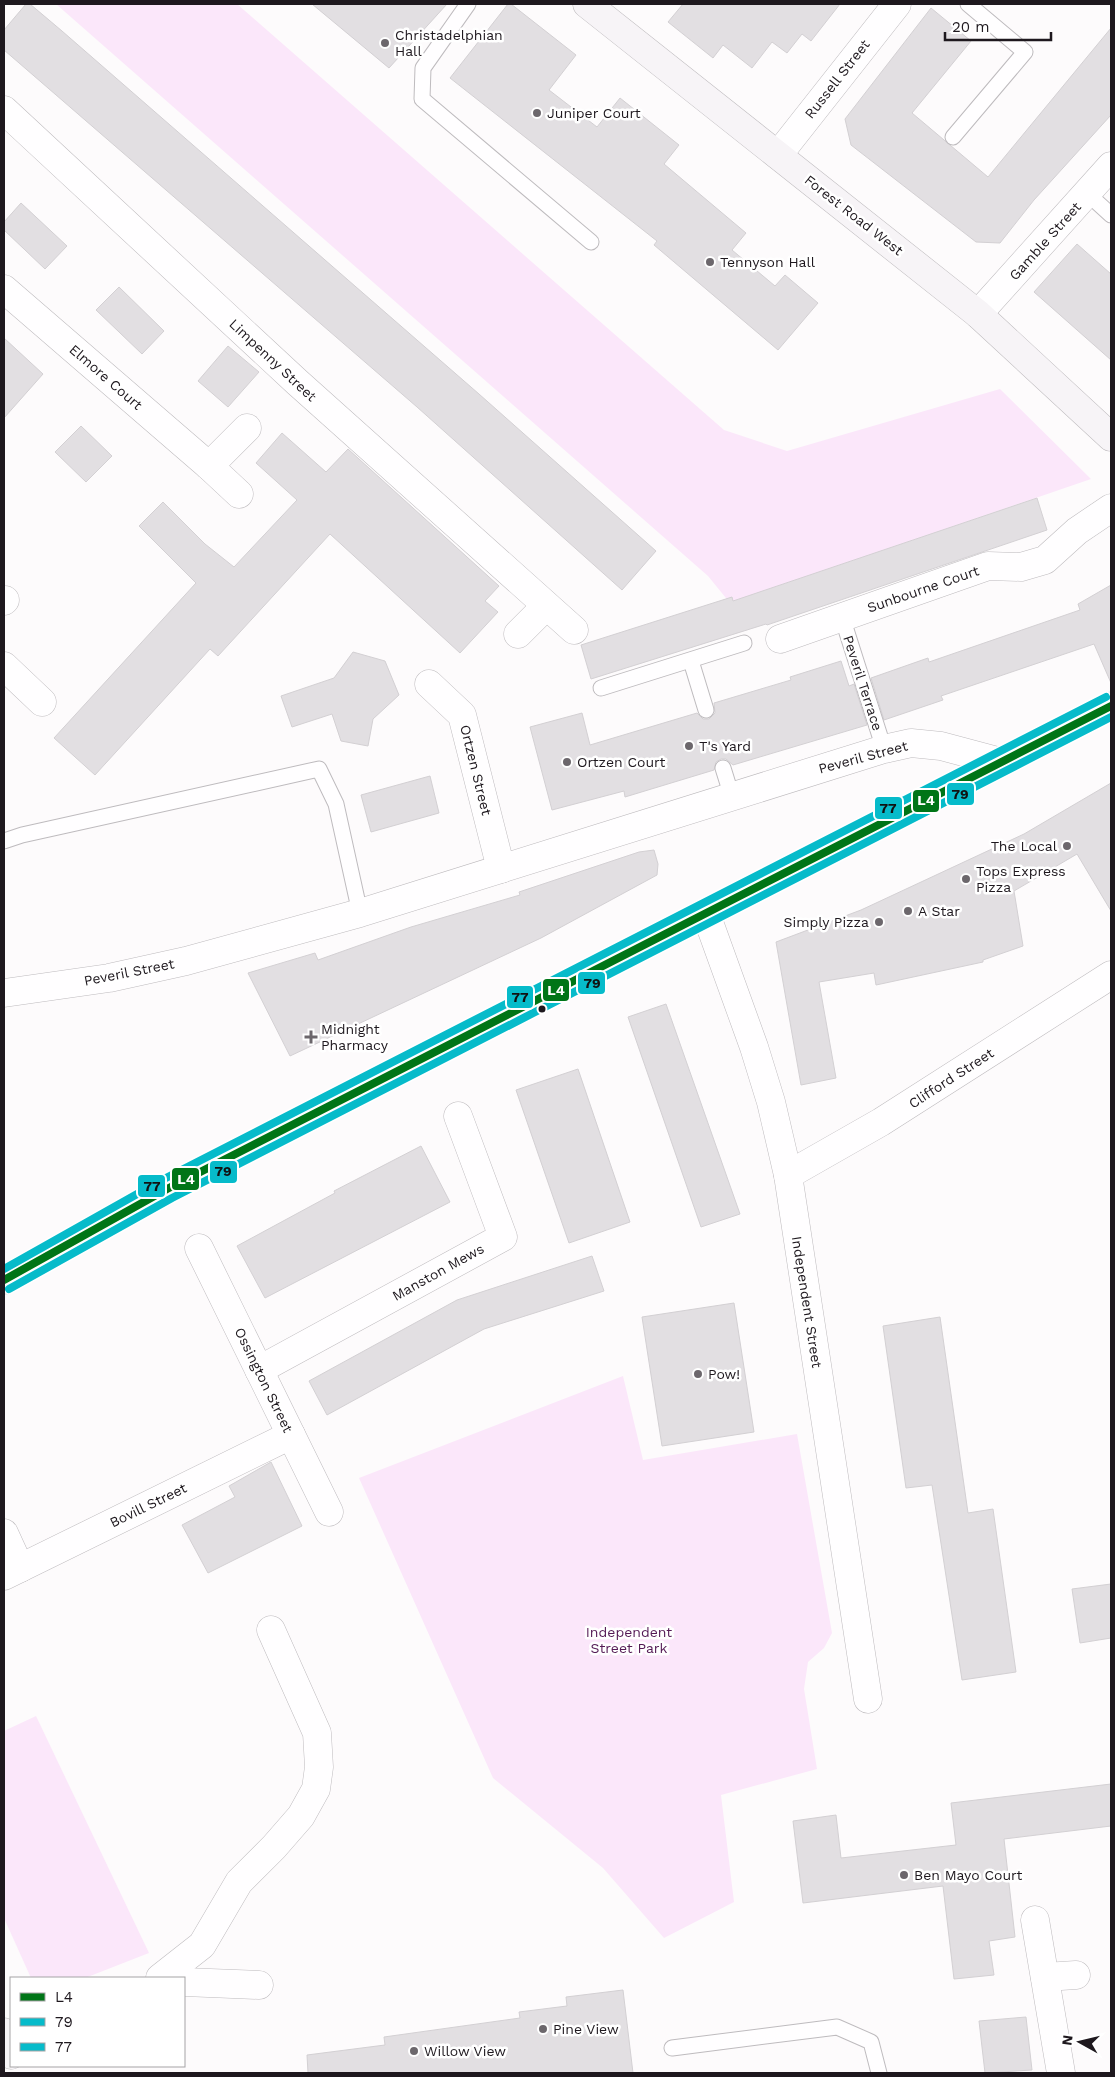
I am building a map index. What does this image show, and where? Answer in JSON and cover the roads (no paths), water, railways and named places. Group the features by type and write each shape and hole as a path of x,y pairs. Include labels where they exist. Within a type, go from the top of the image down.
{"main road":[{"path":"4,1280 167,1189 1111,706"}],"street":[{"name":"Forest Road West","path":"587,4 978,314 1111,437"},
{"name":"Russell Street","path":"778,154 897,4"},
{"name":"Limpenny Street","path":"4,110 297,382 574,630"},
{"name":"Gamble Street","path":"978,314 1088,194 1111,166"},
{"name":"Elmore Court","path":"4,288 239,494"},
{"path":"209,466 247,428"},
{"name":"Sunbourne Court","path":"780,639 988,566 1021,567 1045,560 1077,531 1111,508"},
{"path":"518,634 546,606"},
{"path":"4,666 42,702"},
{"name":"Ortzen Street","path":"429,684 462,715 501,869"},
{"name":"Peveril Street","path":"4,993 109,978 186,961 360,913 884,748 911,743 941,746 1001,762"},
{"name":"Independent Street","path":"706,914 754,1047 771,1102 788,1174 868,1699"},
{"name":"Clifford Street","path":"788,1174 881,1122 1111,975"},
{"name":"Manston Mews","path":"259,1370 503,1237 458,1116"},
{"name":"Ossington Street","path":"200,1248 329,1512"},
{"name":"Bovill Street","path":"12,1572 291,1435"},
{"path":"4,1533 12,1572"},
{"path":"161,1977 202,1945 238,1882 274,1847 301,1816 316,1789 319,1766 317,1733 271,1630"},
{"path":"1035,1920 1061,2073"},
{"path":"1045,1977 1076,1975"},
{"path":"185,1982 259,1985"}],"lane":[{"path":"468,4 423,68 422,99 591,242"},
{"path":"952,137 1025,52 968,4"},
{"path":"1088,194 1111,215"},
{"name":"Peveril Terrace","path":"842,617 884,748"},
{"path":"601,688 744,644"},
{"path":"691,661 706,710"},
{"path":"723,768 732,796"},
{"path":"4,840 319,769 336,804 360,913"},
{"path":"672,2048 837,2026 871,2042 879,2073"}],"place":[{"name":"Christadelphian Hall","path":"385,43"},
{"name":"Juniper Court","path":"537,113"},
{"name":"Tennyson Hall","path":"710,262"},
{"name":"T's Yard","path":"689,746"},
{"name":"Ortzen Court","path":"567,762"},
{"name":"The Local","path":"1067,846"},
{"name":"Tops Express Pizza","path":"966,879"},
{"name":"A Star","path":"908,911"},
{"name":"Simply Pizza","path":"879,922"},
{"name":"Midnight Pharmacy","path":"311,1037"},
{"name":"Pow!","path":"698,1374"},
{"name":"Ben Mayo Court","path":"904,1875"},
{"name":"Pine View","path":"543,2029"},
{"name":"Willow View","path":"414,2051"}],"park label":[{"name":"Independent Street Park","path":"629,1640"}]}
